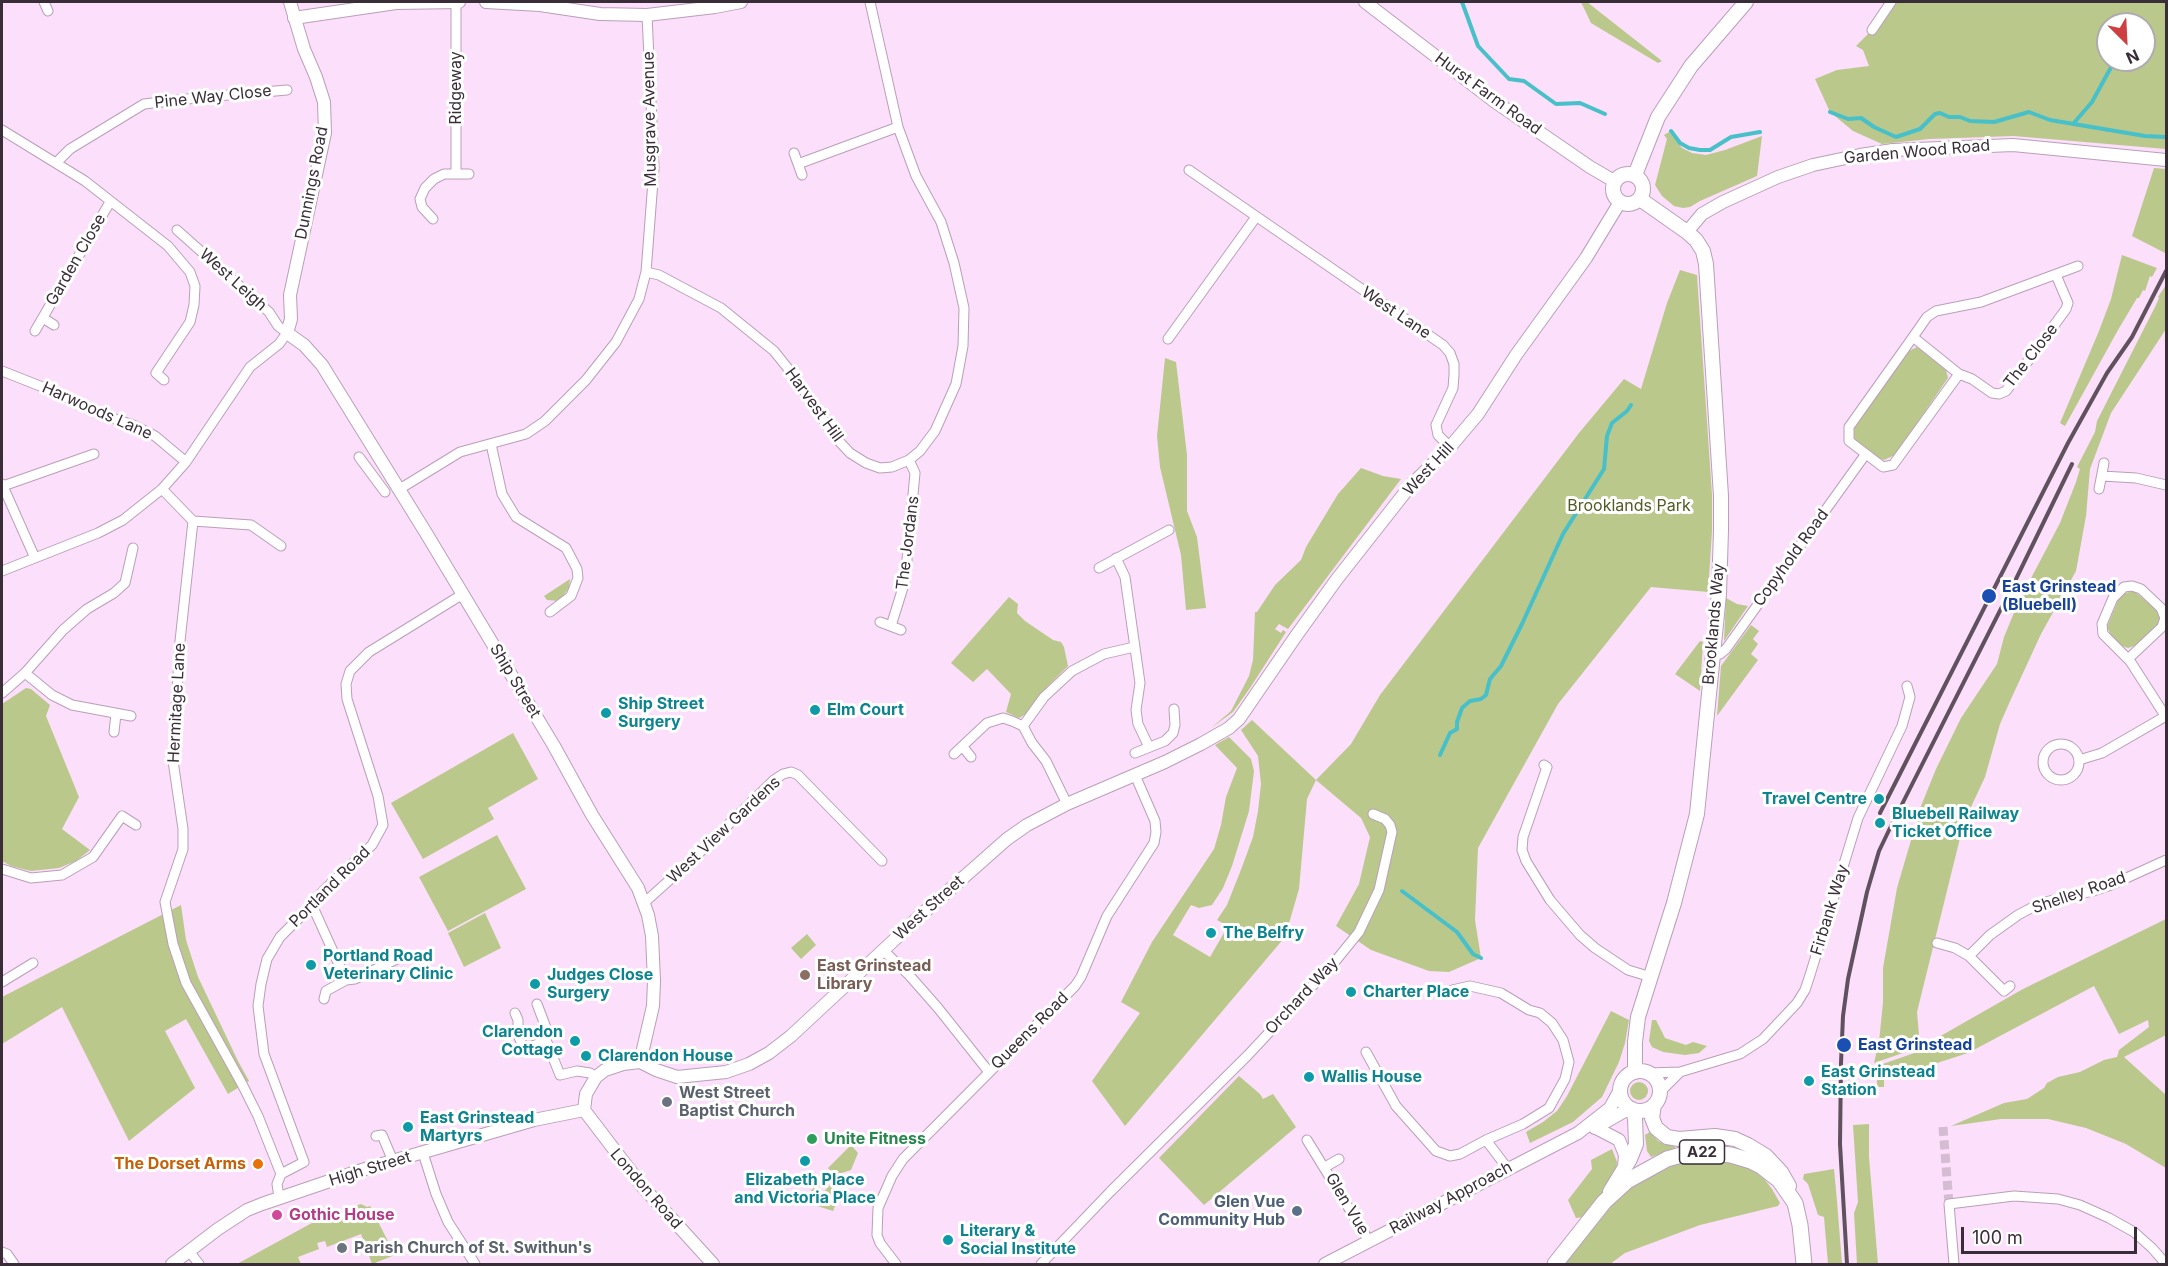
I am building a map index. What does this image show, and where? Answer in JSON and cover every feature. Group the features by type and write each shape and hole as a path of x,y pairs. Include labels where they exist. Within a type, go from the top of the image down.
{"highway":[{"name":"A22","path":"1555,1264 1604,1202 1627,1181 1648,1168 1680,1155 1702,1152 1731,1155 1761,1166 1779,1180 1795,1203 1804,1264"}],"main road":[{"path":"1635,175 1658,117 1691,66 1746,2"},
{"path":"1628,173 1635,175 1642,181 1643,190 1640,199 1634,203 1620,202 1614,196 1612,189 1614,181 1620,175 1628,173"},
{"name":"Brooklands Way","path":"1640,199 1687,232 1703,251 1706,264 1721,485 1719,594 1697,814 1687,858 1638,1017 1635,1042 1641,1072"},
{"path":"1604,1202 1623,1172 1636,1144 1635,1118 1631,1108 1623,1100 1620,1090 1625,1078 1641,1072 1658,1082 1652,1118 1656,1128 1667,1137 1679,1139 1726,1137 1757,1150 1781,1172 1795,1203"},
{"path":"1631,1108 1644,1110 1657,1098"}],"street":[{"name":"Dunnings Road","path":"286,333 291,319 290,295 325,133 324,102 290,2"},
{"path":"294,18 396,3 458,2"},
{"name":"Ridgeway","path":"456,174 458,2"},
{"path":"486,2 540,5 600,14 647,15 741,2"},
{"path":"870,2 898,127 916,176 941,222 954,263 964,308 963,346 956,384 935,431 920,451 909,460"},
{"name":"Hurst Farm Road","path":"1365,2 1494,101 1614,181"},
{"path":"1872,30 1891,2"},
{"name":"Musgrave Avenue","path":"398,490 460,452 526,434 544,421 586,380 616,342 639,298 646,272 654,168 647,15"},
{"name":"Pine Way Close","path":"56,163 70,149 144,104 282,87"},
{"path":"798,164 898,127"},
{"path":"2,130 85,181 168,246 189,272 195,286 190,322 156,373"},
{"name":"Garden Wood Road","path":"1687,232 1702,214 1778,177 1813,165 1860,154 1893,150 2013,145 2166,160"},
{"path":"794,153 801,175"},
{"name":"West Lane","path":"1189,170 1443,345 1454,364 1453,388 1436,425 1438,435 1450,447"},
{"path":"433,219 422,207 420,199 425,188 434,179 444,174 469,174"},
{"name":"Garden Close","path":"35,331 110,202"},
{"name":"West Hill","path":"1229,728 1247,710 1296,636 1411,485 1450,447 1478,414 1516,355 1561,295 1620,202"},
{"path":"1168,339 1256,217"},
{"name":"West Leigh","path":"177,230 269,312 278,326 286,333"},
{"path":"1913,337 1959,374 1893,465 1883,466 1849,441 1849,428 1913,337 1928,317 1936,311 1981,302 2078,266"},
{"name":"Harvest Hill","path":"646,272 659,275 721,308 774,351 794,376 835,437 850,453 880,468 891,467 909,460"},
{"name":"The Close","path":"1959,374 1972,379 1992,393 2000,394 2006,391 2066,309 2068,303 2056,274"},
{"name":"Garden Close","path":"43,318 54,326"},
{"path":"2,570 98,533 123,520 162,489 186,462 250,367 279,344 286,333"},
{"name":"Ship Street","path":"286,333 304,345 322,365 463,594 554,746 592,815 631,875 644,903 652,936 654,981 652,1006 640,1062"},
{"path":"147,368 164,380"},
{"name":"Harwoods Lane","path":"2,371 133,425 155,436 186,462"},
{"path":"491,444 502,494 516,517 566,548 577,569 578,578 571,596 550,612"},
{"path":"35,558 2,485 94,454"},
{"name":"Copyhold Road","path":"1713,654 1720,654 1726,649 1865,454"},
{"path":"359,457 385,492"},
{"name":"The Jordans","path":"891,626 905,581 915,473 909,460"},
{"path":"2099,489 2104,463"},
{"path":"372,475 384,467"},
{"path":"2102,476 2136,478 2166,485"},
{"path":"162,489 193,521 251,525 281,546"},
{"name":"Hermitage Lane","path":"193,521 180,641 173,761 183,829 183,849 165,902 173,944 186,983 258,1116 281,1174"},
{"path":"1099,568 1169,530"},
{"path":"2,693 25,673 63,630 87,609 114,593 125,583 133,548"},
{"path":"1116,558 1125,577 1140,684 1136,710 1138,724 1149,747"},
{"path":"2079,760 2102,753 2166,717 2128,659 2103,634 2102,624 2115,594 2124,587 2132,586 2141,589 2161,608 2165,618 2162,627 2128,659"},
{"name":"Portland Road","path":"281,1174 304,1162 264,1054 258,1006 267,959 280,937 324,890 372,845 383,825 378,796 347,699 346,684 350,671 369,652 463,594"},
{"path":"880,622 901,630"},
{"path":"1023,726 1044,697 1072,671 1104,654 1134,647"},
{"path":"25,673 52,695 72,705 131,716"},
{"name":"Firbank Way","path":"1641,1072 1680,1072 1730,1058 1748,1050 1779,1024 1797,1003 1808,982 1858,818 1902,726 1910,697 1907,686"},
{"path":"1135,753 1166,741 1173,733 1175,725 1174,709"},
{"path":"114,732 116,714"},
{"path":"954,754 987,723 995,719 1003,718 1023,726 1032,743 1047,761 1067,804"},
{"name":"West Street","path":"640,1062 677,1077 726,1072 749,1064 769,1053 1008,839 1027,825 1229,728"},
{"path":"2059,744 2071,747 2079,760 2076,772 2065,780 2051,777 2047,774 2043,764 2047,750 2059,744"},
{"path":"963,747 971,757"},
{"path":"1544,765 1547,767 1523,837 1522,850 1526,861 1550,900 1580,935 1628,970 1651,977"},
{"name":"West View Gardens","path":"644,903 774,780 791,772 798,775 882,861"},
{"name":"Queens Road","path":"896,1264 880,1244 877,1235 877,1214 882,1196 903,1159 1075,986 1107,916 1154,843 1155,821 1135,775"},
{"name":"Orchard Way","path":"1041,1264 1248,1055 1333,964 1359,932 1379,890 1392,832 1385,819 1373,814"},
{"path":"2,869 31,878 62,875 93,857 122,816 136,825"},
{"name":"Shelley Road","path":"1969,956 1990,935 2033,907 2111,885 2166,860"},
{"path":"312,905 346,980"},
{"path":"1937,943 1955,948 1969,956 2004,991 2010,986"},
{"path":"883,950 931,1000 989,1072"},
{"path":"324,999 326,991 346,980 355,979 399,958"},
{"path":"2,982 33,963"},
{"path":"1366,1052 1396,1106 1436,1151 1450,1156 1460,1154 1486,1140 1523,1125 1549,1108 1565,1079 1569,1062 1557,1031 1546,1018 1520,1005 1510,997 1470,986 1452,990"},
{"path":"537,1004 548,1028 546,1040 560,1075 577,1071 590,1073 596,1077"},
{"path":"515,1013 518,1020 518,1035 525,1047 546,1040"},
{"path":"584,1110 585,1094 596,1077 606,1070 623,1064 640,1062"},
{"name":"Firbank Way","path":"1657,1098 1680,1072"},
{"name":"Railway Approach","path":"1325,1264 1578,1133 1610,1108 1620,1090"},
{"name":"Railway Approach","path":"1578,1133 1596,1128 1631,1108"},
{"name":"High Street","path":"172,1264 247,1210 279,1197 543,1117 584,1110"},
{"name":"London Road","path":"584,1110 642,1186 713,1264"},
{"path":"1596,1128 1616,1138 1622,1144 1625,1155 1623,1172"},
{"path":"376,1136 382,1135 393,1161"},
{"name":"Glen Vue","path":"1307,1140 1369,1241"},
{"path":"1486,1140 1508,1169"},
{"path":"423,1153 448,1222 475,1264"},
{"name":"Glen Vue","path":"1325,1167 1339,1159"},
{"path":"279,1197 277,1184 281,1174"},
{"path":"1954,1264 1949,1204 2014,1196 2037,1196 2080,1205 2134,1232 2166,1264"},
{"path":"189,1251 199,1264"},
{"path":"2,1252 14,1264"}],"green space":[{"path":"1581,2 1587,2 1662,61 1658,63 1591,23"},
{"path":"1891,2 2166,2 2166,149 2014,136 1929,139 1882,144 1853,131 1830,112 1815,79 1837,70 1869,66 1863,50 1856,46 1872,30"},
{"path":"1669,132 1682,148 1692,153 1706,155 1762,136 1757,176 1690,207 1674,206 1662,196 1655,185 1667,139 1664,135"},
{"path":"2154,168 2166,169 2165,253 2132,236"},
{"path":"2122,255 2157,268 2152,277 2150,276 2145,291 2143,290 2137,298 2118,330 2065,426 2060,423 2111,299"},
{"name":"Brooklands Park","path":"1680,270 1697,275 1712,495 1708,592 1651,587 1558,704 1478,848 1475,920 1481,958 1449,972 1429,971 1371,950 1336,926 1359,884 1370,837 1361,818 1316,780 1351,744 1380,695 1579,433 1624,379 1641,389 1667,303"},
{"path":"2166,285 2166,329 2111,413 2090,469 2086,516 2076,571 2041,634 2011,699 2000,724 1985,777 1964,822 1917,1012 1920,1047 1874,1063 1879,1042 1883,1002 1883,968 1897,888 1921,806 1961,718 1997,664 2004,637 2018,603 2060,523 2080,469 2077,467 2095,432 2097,421"},
{"path":"1917,347 1946,370 1948,378 1895,455 1884,460 1856,442 1854,426 1909,351"},
{"path":"1165,358 1176,362 1187,455 1187,511 1197,537 1206,608 1186,610 1181,555 1160,467 1157,436"},
{"path":"1361,468 1383,476 1401,479 1288,629 1279,624 1275,629 1281,633 1283,630 1286,632 1233,712 1211,728 1231,711 1249,676 1253,660 1255,612 1275,585 1301,560 1306,547 1338,494"},
{"path":"570,579 569,588 559,601 547,600 544,596"},
{"path":"2134,591 2158,611 2161,618 2160,624 2137,645 2128,648 2112,637 2107,627 2119,598 2125,593"},
{"path":"1009,597 1018,604 1017,613 1025,621 1053,640 1061,642 1068,666 1040,694 1026,714 1019,718 1006,712 1011,694 987,669 973,682 951,663"},
{"path":"1726,598 1737,604 1748,606 1724,641"},
{"path":"1751,625 1759,631 1753,639 1758,644 1751,654 1758,660 1717,716 1721,666"},
{"path":"1700,641 1703,642 1700,691 1675,674"},
{"path":"26,688 31,689 50,705 46,716 79,797 62,829 90,850 76,861 59,868 31,871 2,861 2,704"},
{"path":"1252,720 1316,780 1307,799 1299,889 1285,937 1125,1126 1092,1081 1140,1013 1121,1002 1152,942 1214,849 1226,797 1237,768 1215,745 1229,737 1251,759 1254,771 1249,811 1223,888 1212,905 1199,908 1191,905 1173,935 1210,957 1228,926 1217,920 1227,905 1242,867 1253,837 1258,811 1261,784 1258,756 1241,730"},
{"path":"513,733 538,779 488,808 494,819 423,859 391,803"},
{"path":"497,835 526,889 448,931 419,877"},
{"path":"181,905 186,940 198,977 249,1081 228,1094 186,1019 165,1031 195,1088 129,1141 62,1007 2,1044 2,997"},
{"path":"485,913 501,948 464,967 448,933"},
{"path":"2166,919 2166,1035 2124,1057 2166,1095 2166,1168 2126,1144 2086,1128 2048,1119 2001,1119 1951,1126 2004,1103 2027,1099 2058,1077 2080,1072 2104,1060 2117,1057 2119,1050 2149,1027 2148,1020 2119,1034 2094,986 1968,1053 1884,1080 1884,1087 1877,1087 1877,1066 1923,1050 1923,1046 2023,989"},
{"path":"807,934 816,945 801,959 791,948"},
{"path":"1611,1011 1629,1020 1619,1062 1602,1097 1573,1122 1530,1143 1526,1132 1557,1111"},
{"path":"1652,1020 1656,1020 1665,1038 1686,1045 1693,1042 1707,1046 1699,1053 1685,1055 1663,1052 1652,1047 1649,1041"},
{"path":"1239,1076 1263,1099 1273,1094 1296,1127 1204,1205 1159,1158"},
{"path":"1639,1082 1645,1085 1648,1091 1645,1097 1639,1100 1633,1097 1630,1091 1633,1085"},
{"path":"1869,1124 1869,1157 1878,1264 1857,1264 1854,1213 1858,1202 1853,1125"},
{"path":"1650,1132 1658,1141 1666,1145 1674,1145 1675,1148 1651,1157 1647,1151 1645,1135"},
{"path":"851,1145 858,1153 851,1170 835,1175 828,1168"},
{"path":"1612,1149 1617,1162 1616,1172 1606,1189 1583,1217 1576,1218 1568,1200 1592,1169 1591,1160"},
{"path":"1716,1158 1754,1171 1772,1189 1780,1203 1778,1206 1700,1225 1625,1253 1610,1264 1565,1264 1623,1192 1646,1175 1687,1159"},
{"path":"1834,1169 1842,1264 1828,1264 1824,1217 1818,1215 1808,1184 1803,1179 1804,1174"},
{"path":"824,1176 827,1179 814,1193 820,1196 832,1183 834,1185 830,1196 838,1199 833,1211 802,1201"},
{"path":"361,1204 370,1206 395,1255 372,1264 361,1234 327,1247 325,1241 317,1243 319,1249 298,1257 301,1264 237,1264 321,1218"}],"waterway":[{"path":"1462,2 1478,46 1509,79 1524,81 1556,104 1580,103 1605,114"},
{"path":"2073,124 2092,102 2108,72"},
{"path":"1830,112 1848,119 1861,118 1896,137 1920,129 1935,114 1940,113 1970,121 1994,122 2029,112 2050,120 2145,136 2166,137"},
{"path":"1671,131 1680,143 1700,150 1710,150 1731,137 1760,132"},
{"path":"1440,755 1450,733 1457,729 1462,708 1470,701 1481,699 1486,695 1490,679 1501,666 1563,534 1604,469 1607,436 1612,423 1631,405"},
{"path":"1402,891 1457,932 1473,954 1481,958"}],"tunnel":[{"path":"1943,1127 1949,1204"}],"railway":[{"path":"1880,813 2068,443 2107,373 2132,337 2166,271"},
{"path":"1847,1264 1840,1144 1843,1016 1848,979 1867,892 1879,851 2072,464"}],"place":[{"name":"East Grinstead (Bluebell)","path":"1989,596"},
{"name":"Elm Court","path":"815,710"},
{"name":"Ship Street Surgery","path":"606,713"},
{"name":"Travel Centre","path":"1879,799"},
{"name":"Bluebell Railway Ticket Office","path":"1880,823"},
{"name":"The Belfry","path":"1211,933"},
{"name":"Portland Road Veterinary Clinic","path":"311,965"},
{"name":"East Grinstead Library","path":"805,975"},
{"name":"Judges Close Surgery","path":"535,984"},
{"name":"Charter Place","path":"1351,992"},
{"name":"Clarendon Cottage","path":"575,1041"},
{"name":"East Grinstead","path":"1844,1045"},
{"name":"Clarendon House","path":"586,1056"},
{"name":"Wallis House","path":"1309,1077"},
{"name":"East Grinstead Station","path":"1809,1081"},
{"name":"West Street Baptist Church","path":"667,1102"},
{"name":"East Grinstead Martyrs","path":"408,1127"},
{"name":"Unite Fitness","path":"812,1139"},
{"name":"Elizabeth Place and Victoria Place","path":"805,1161"},
{"name":"The Dorset Arms","path":"258,1164"},
{"name":"Glen Vue Community Hub","path":"1297,1211"},
{"name":"Gothic House","path":"277,1215"},
{"name":"Literary & Social Institute","path":"948,1240"},
{"name":"Parish Church of St. Swithun's","path":"342,1248"}]}
